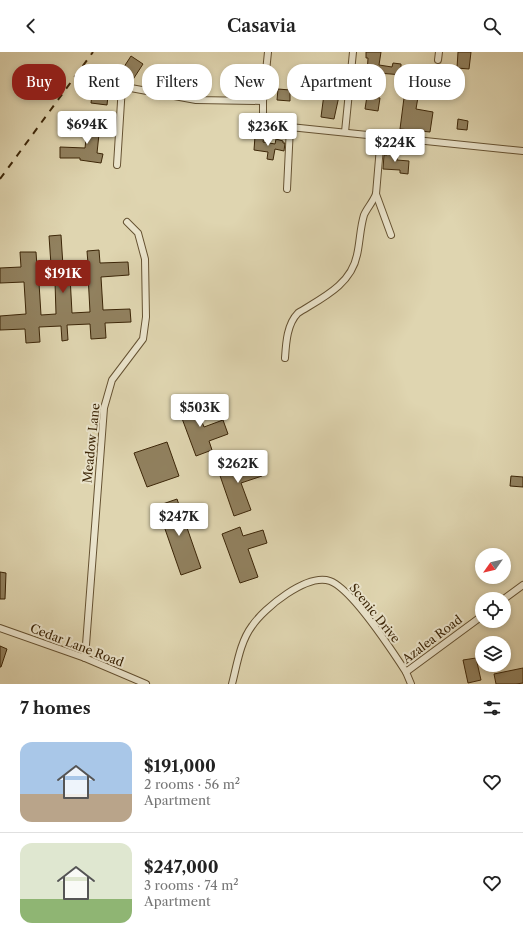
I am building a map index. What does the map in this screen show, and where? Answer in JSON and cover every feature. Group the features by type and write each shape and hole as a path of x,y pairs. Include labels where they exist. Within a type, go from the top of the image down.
{"street":[{"path":"268,52 263,101 263,121 290,126 523,151"},
{"path":"345,132 353,52"},
{"path":"438,60 439,52"},
{"path":"134,88 196,100 263,101"},
{"path":"117,165 121,100"},
{"path":"287,189 290,126"},
{"path":"285,358 288,336 293,318 298,313 342,284 354,266 364,214 376,194 381,135"},
{"path":"376,194 391,235"},
{"name":"Meadow Lane","path":"85,658 104,408 112,380 143,339 146,317 145,258 138,234 127,222"},
{"name":"Scenic Drive","path":"232,684 243,646 252,627 264,613 299,586 320,580 331,581 345,591 388,646 406,672"},
{"path":"511,594 523,585"},
{"name":"Azalea Road","path":"411,684 406,672 475,621"},
{"name":"Cedar Lane Road","path":"0,628 85,658 146,684"}],"building":[{"path":"366,52 381,52 379,64 368,64 368,58 366,58"},
{"path":"458,52 471,52 469,69 465,69 465,64 457,64"},
{"path":"131,56 143,64 134,78 134,64 126,64"},
{"path":"393,63 401,64 394,64 394,74 386,74 386,66 392,67"},
{"path":"279,89 287,90 287,100 290,101 277,100 279,100"},
{"path":"91,100 108,100 107,105 91,103"},
{"path":"323,100 338,100 334,119 321,117"},
{"path":"366,100 380,100 378,111 365,109"},
{"path":"404,100 418,100 416,109 433,112 430,132 400,129"},
{"path":"458,119 468,121 467,130 457,129"},
{"path":"88,122 107,124 107,130 104,130 103,134 99,134 97,153 103,154 101,163 80,160 80,158 60,158 60,147 85,148"},
{"path":"255,136 264,137 263,142 275,144 276,139 283,141 283,143 285,143 284,151 275,149 273,160 267,159 268,152 254,150"},
{"path":"387,151 398,151 397,160 409,161 408,174 400,173 400,170 383,169 384,155 387,155"},
{"path":"61,235 63,266 88,264 87,251 99,250 100,263 128,262 129,275 101,277 103,310 130,309 131,322 105,323 106,338 91,339 90,324 67,325 68,340 62,341 61,326 39,327 40,342 26,343 25,329 0,330 0,316 26,314 24,282 0,283 0,268 21,267 20,252 36,252 37,266 51,265 49,236","holes":["88,275 90,312 72,313 70,276","55,282 56,314 41,315 39,283"]},
{"path":"193,399 204,427 223,420 228,434 209,441 212,450 196,456 177,405"},
{"path":"167,442 179,476 147,487 134,453"},
{"path":"257,461 262,476 241,483 251,510 234,516 217,467 234,462 236,468"},
{"path":"511,476 523,477 523,487 510,486"},
{"path":"177,499 201,568 181,575 157,506"},
{"path":"240,527 243,536 263,530 267,543 248,549 258,577 240,583 222,534"},
{"path":"0,572 6,573 5,599 0,599"},
{"path":"0,646 7,649 1,667 0,667"},
{"path":"475,658 475,672 479,672 481,680 468,683 463,660"},
{"path":"523,668 523,683 496,684 494,674 511,672 511,670"}],"railway":[{"path":"0,179 93,52"}]}
